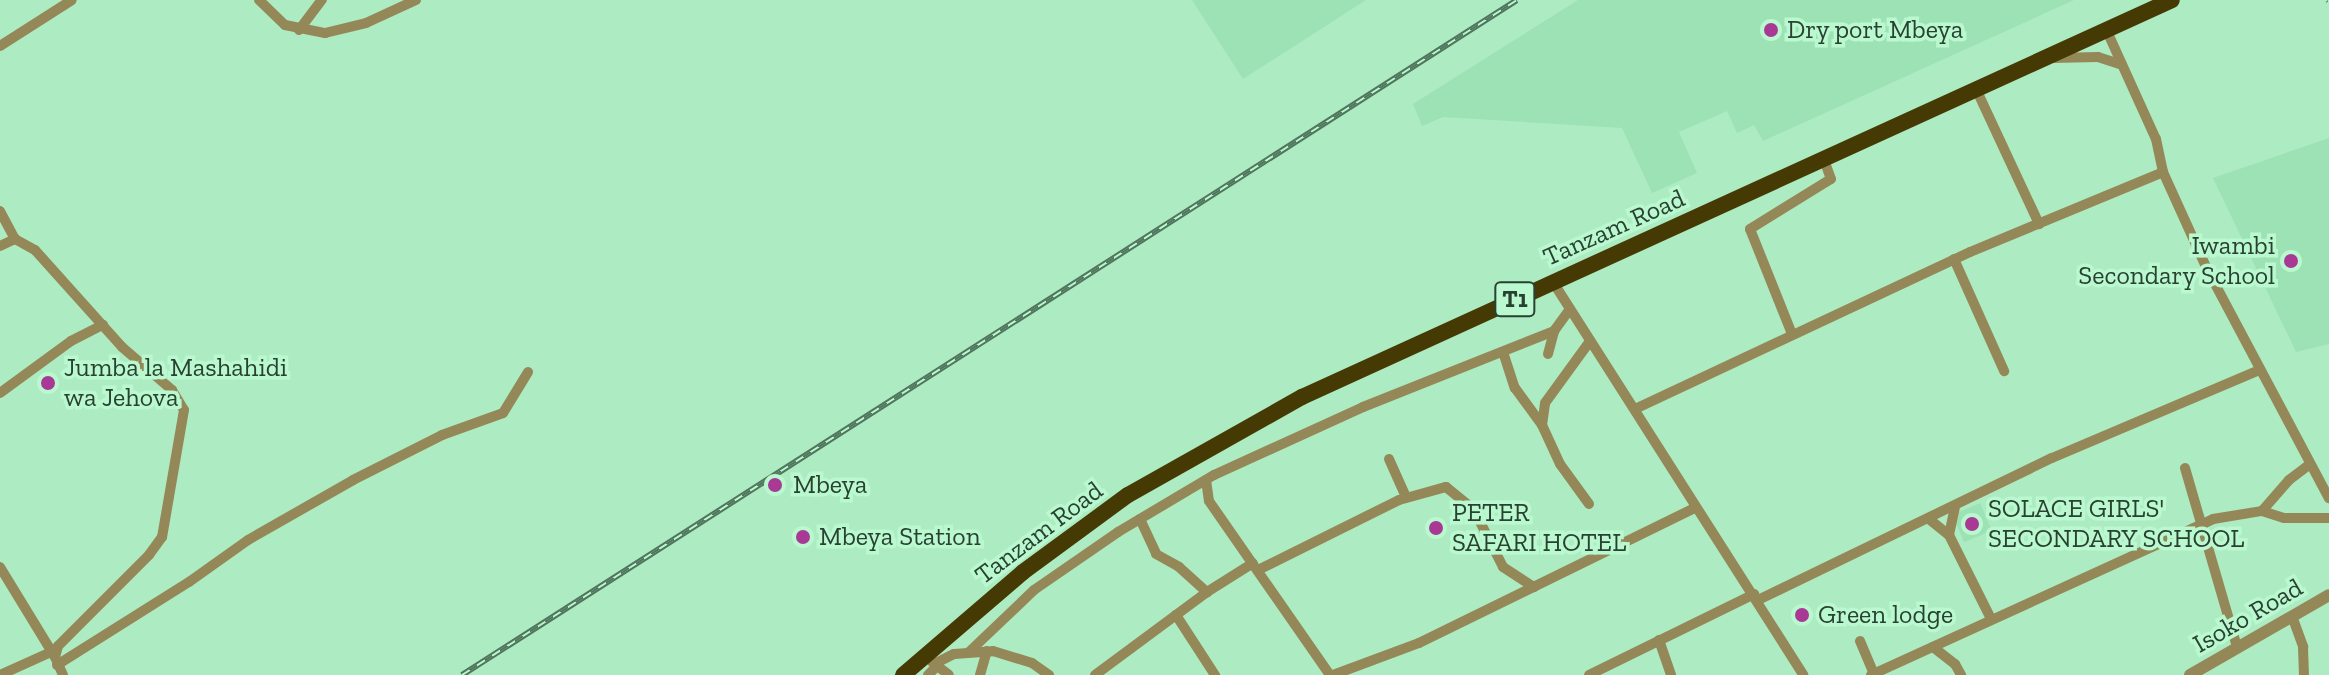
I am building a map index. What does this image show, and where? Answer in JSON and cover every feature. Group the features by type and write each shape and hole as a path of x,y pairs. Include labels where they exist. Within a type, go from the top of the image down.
{"highway":[{"name":"Tanzam Road","path":"903,675 931,666 1023,572 1163,473 1302,397 2172,0"}],"street":[{"path":"0,46 72,0"},
{"path":"259,0 276,18 299,30 325,33 343,31 416,0"},
{"path":"299,30 322,0"},
{"path":"2106,29 2159,145 2163,172 2206,267 2329,498"},
{"path":"2047,58 2098,57 2122,65"},
{"path":"1977,91 2039,224"},
{"path":"1792,334 1750,229 1831,179 1824,160"},
{"path":"1635,409 1954,259 2163,172"},
{"path":"0,211 15,239 35,250 103,325 172,390 182,406 184,417 162,537 149,555 66,635 56,662"},
{"path":"0,246 15,239"},
{"path":"1954,259 2004,371"},
{"path":"1553,282 1803,675"},
{"path":"1548,354 1554,331 1570,309"},
{"path":"0,393 71,341 103,325"},
{"path":"969,652 1034,590 1140,519 1206,480 1363,407 1554,331"},
{"path":"1542,425 1545,403 1590,341"},
{"path":"1503,352 1515,388 1542,425 1560,464 1589,504"},
{"path":"1589,675 1659,640 1929,519 2052,458 2259,370"},
{"path":"0,675 56,662 189,582 248,540 353,480 442,435 503,413 528,372"},
{"path":"1389,459 1406,497"},
{"path":"2262,511 2289,480 2310,464"},
{"path":"2185,468 2199,526 2220,580 2237,647"},
{"path":"1206,480 1209,501 1331,675 1419,643 1695,508"},
{"path":"1095,675 1207,592 1406,497 1435,487 1453,490 1474,510 1503,567 1534,587"},
{"path":"1189,491 1209,501"},
{"path":"1949,535 1955,506"},
{"path":"1860,641 1873,674 2226,514 2262,511 2284,518 2329,518"},
{"path":"1140,519 1156,554 1179,567 1207,592"},
{"path":"1929,519 1949,535 1991,619"},
{"path":"0,567 56,662"},
{"name":"Isoko Road","path":"2190,675 2328,598"},
{"path":"1176,615 1215,675"},
{"path":"2292,616 2303,647 2304,675"},
{"path":"1659,640 1671,675"},
{"path":"1933,647 1955,664 1961,675"},
{"path":"931,666 954,654 987,651 1009,654 1049,675"},
{"path":"980,675 987,651"},
{"path":"931,666 949,675"}],"shaded area":[{"path":"1192,0 1366,0 1243,79"},
{"path":"1578,0 2074,0 1763,141 1754,125 1737,133 1727,111 1679,132 1697,173 1652,193 1622,128 1443,117 1422,126 1413,104"},
{"name":"Iwambi Secondary School","path":"2329,138 2329,344 2296,352 2213,178"},
{"name":"SOLACE GIRLS' SECONDARY SCHOOL","path":"1980,503 1992,531 1964,542 1952,515"}],"railway":[{"path":"462,675 1517,0"}],"place":[{"name":"Dry port Mbeya","path":"1771,30"},
{"name":"Iwambi Secondary School","path":"2291,261"},
{"name":"Jumba la Mashahidi wa Jehova","path":"48,383"},
{"name":"Mbeya","path":"775,485"},
{"name":"SOLACE GIRLS' SECONDARY SCHOOL","path":"1972,524"},
{"name":"PETER SAFARI HOTEL","path":"1436,528"},
{"name":"Mbeya Station","path":"803,537"},
{"name":"Green lodge","path":"1802,615"}]}
